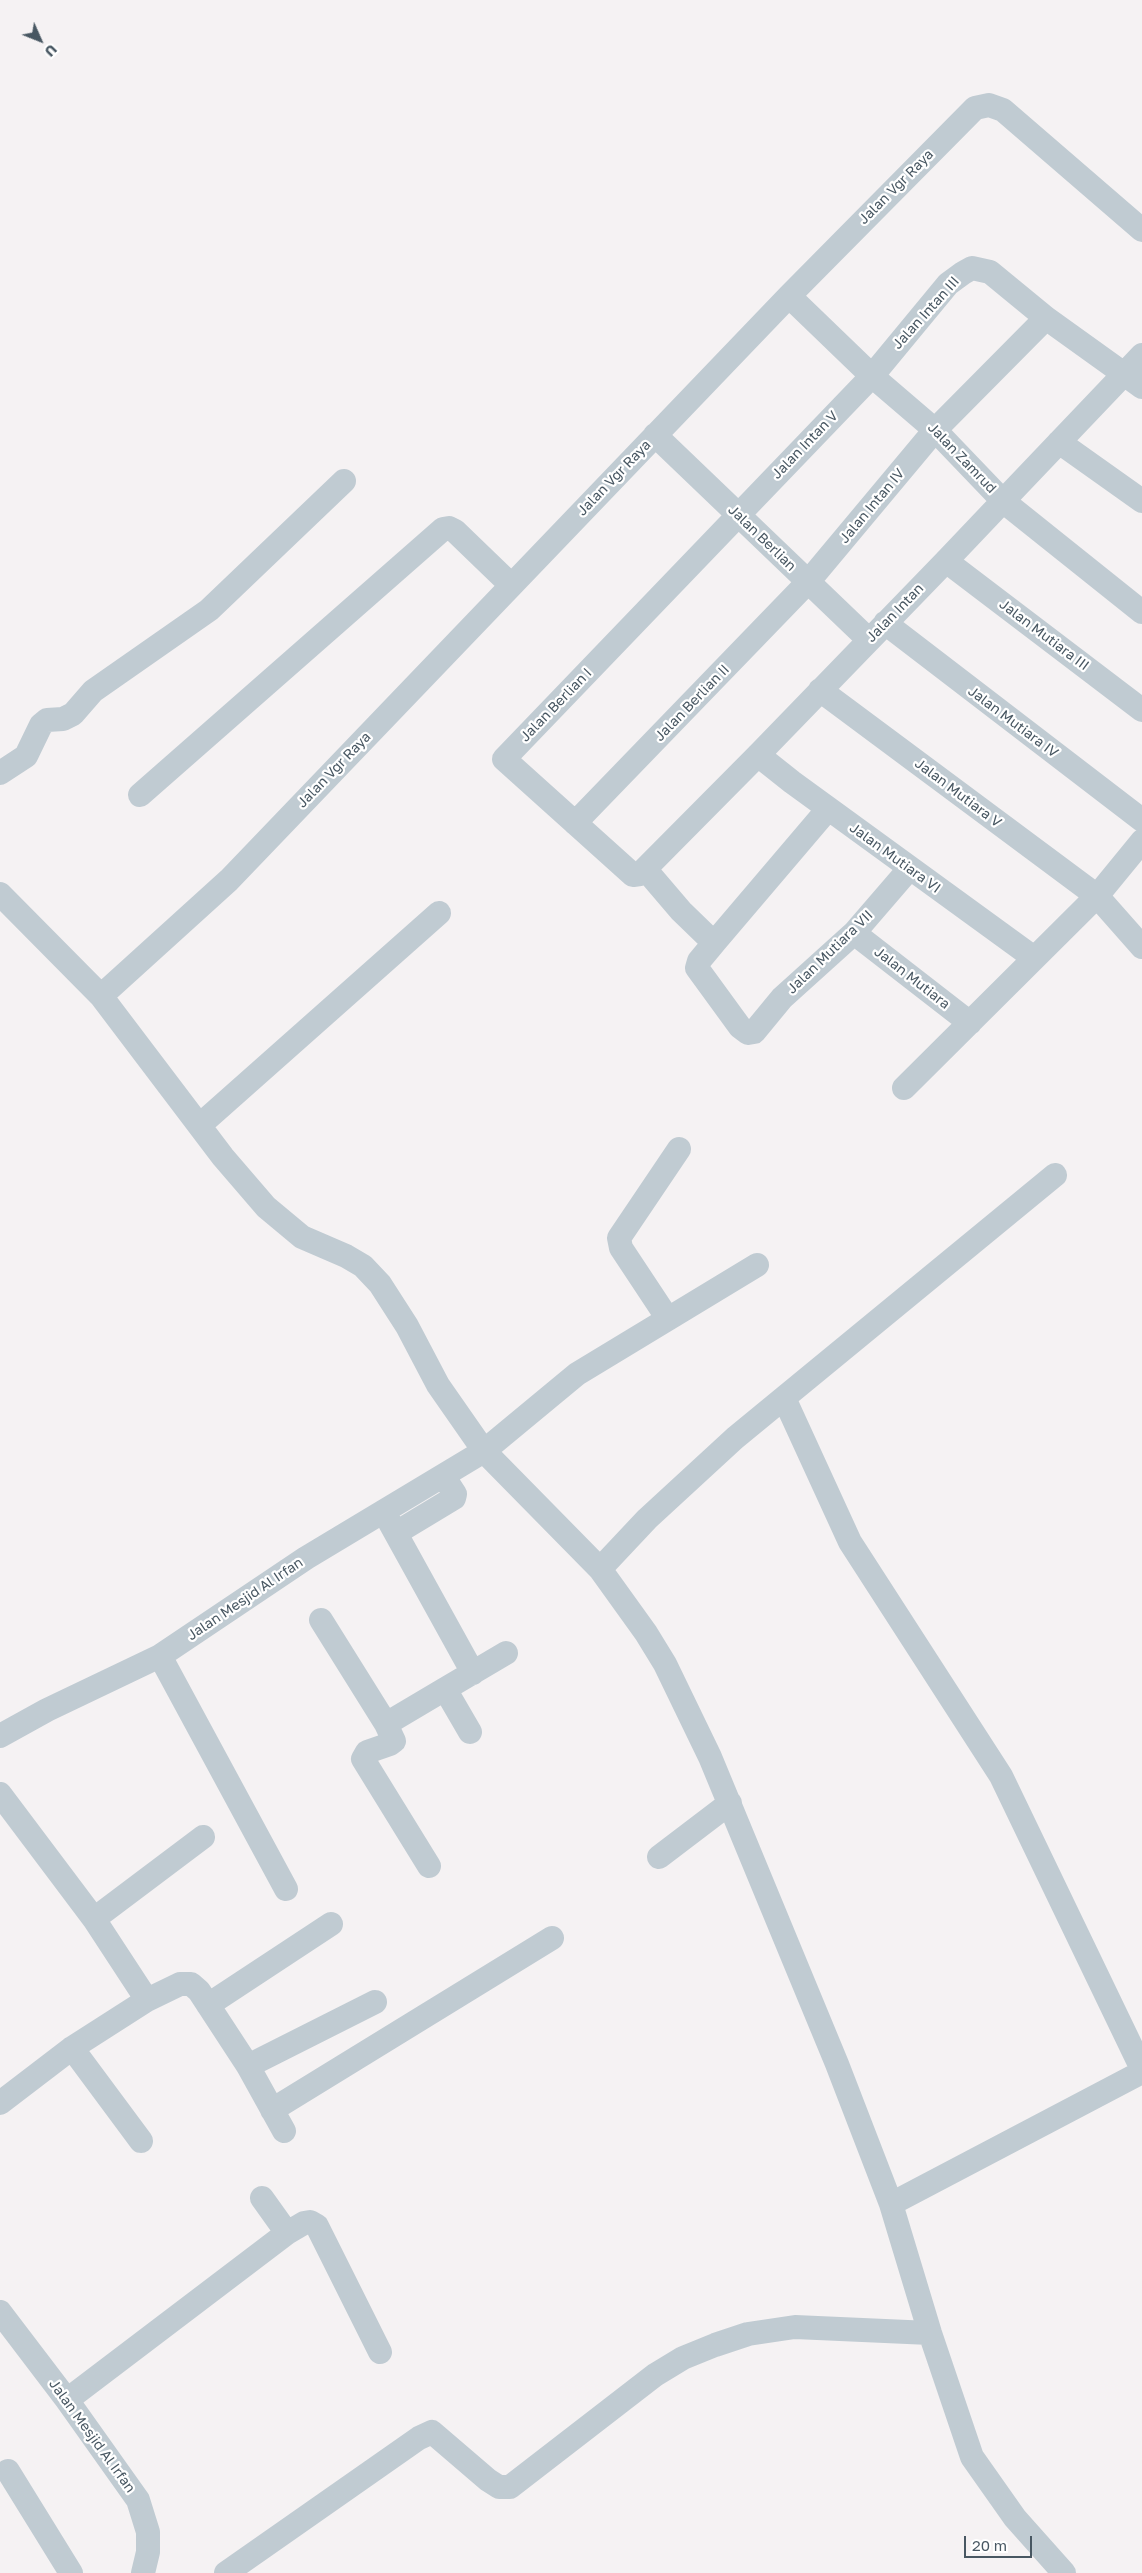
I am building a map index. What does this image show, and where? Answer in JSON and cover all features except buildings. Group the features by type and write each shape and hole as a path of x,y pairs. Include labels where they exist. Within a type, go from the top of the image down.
{"street":[{"name":"Jalan Vgr Raya","path":"101,996 229,880 789,296 975,108 989,105 1003,110 1142,230"},
{"name":"Jalan Intan III","path":"872,376 948,284 972,268 990,272 1046,318"},
{"name":"Jalan Zamrud","path":"789,296 872,376 935,430 1002,501 1142,612"},
{"path":"1046,318 1133,380"},
{"name":"Jalan Intan IV","path":"808,582 935,430 1046,318"},
{"name":"Jalan Intan","path":"646,870 1059,442 1133,380 1142,355"},
{"name":"Jalan Intan V","path":"739,515 872,376"},
{"name":"Jalan Berlian","path":"656,435 869,640"},
{"path":"1059,442 1142,500"},
{"path":"0,772 26,756 41,725 47,720 63,719 73,714 93,691 208,610 344,481"},
{"name":"Jalan Berlian I","path":"646,870 636,876 633,874 504,759 739,515"},
{"path":"140,795 443,529 450,528 511,585"},
{"name":"Jalan Mutiara III","path":"946,561 1142,710"},
{"name":"Jalan Berlian II","path":"575,823 808,582"},
{"name":"Jalan Mutiara IV","path":"885,623 1142,820"},
{"name":"Jalan Mutiara V","path":"820,690 1097,896 1141,943"},
{"name":"Jalan Mutiara VI","path":"758,755 828,809 1034,958"},
{"path":"646,870 681,911 714,943 828,809"},
{"path":"904,1088 1097,896 1142,841"},
{"name":"Jalan Mutiara VII","path":"714,943 699,961 697,968 740,1027 748,1033 754,1032 782,998 854,933 910,868"},
{"path":"3,901 101,996 244,1183 284,1224 302,1237 364,1266 380,1284 407,1326 438,1385 484,1451 600,1569 646,1633 665,1664 710,1757 786,1936 891,2204 930,2333 972,2457 1014,2518 1064,2573"},
{"path":"200,1125 439,913"},
{"name":"Jalan Mutiara","path":"854,933 970,1023"},
{"path":"668,1320 620,1248 619,1238 679,1149"},
{"path":"600,1569 653,1512 735,1438 1055,1175"},
{"name":"Jalan Mesjid Al Irfan","path":"0,1736 46,1710 160,1656 306,1558 444,1477 484,1451 577,1374 757,1265"},
{"path":"784,1398 850,1542 1001,1776 1134,2033 1142,2070 891,2204"},
{"path":"396,1533 454,1498 455,1494 444,1477"},
{"path":"384,1512 473,1673"},
{"path":"321,1620 394,1740 390,1744 367,1752 363,1759 429,1866"},
{"path":"386,1724 506,1653"},
{"path":"160,1656 286,1889"},
{"path":"445,1689 470,1732"},
{"path":"0,1794 94,1920 147,2000"},
{"path":"659,1857 730,1803"},
{"path":"94,1920 203,1838"},
{"path":"208,2005 331,1924"},
{"path":"272,2110 552,1938"},
{"path":"0,2103 72,2048 147,2000 180,1984 191,1984 208,2005 248,2066 284,2131"},
{"path":"248,2066 375,2002"},
{"path":"72,2048 141,2141"},
{"path":"262,2198 287,2233"},
{"path":"67,2400 287,2233 310,2222 317,2226 380,2352"},
{"name":"Jalan Mesjid Al Irfan","path":"0,2312 67,2400 138,2500 148,2532 148,2552 143,2573"},
{"path":"226,2573 419,2438 432,2432 488,2480 500,2487 510,2487 655,2375 684,2358 715,2345 748,2334 795,2326 930,2333"},
{"path":"8,2471 71,2573"}]}
